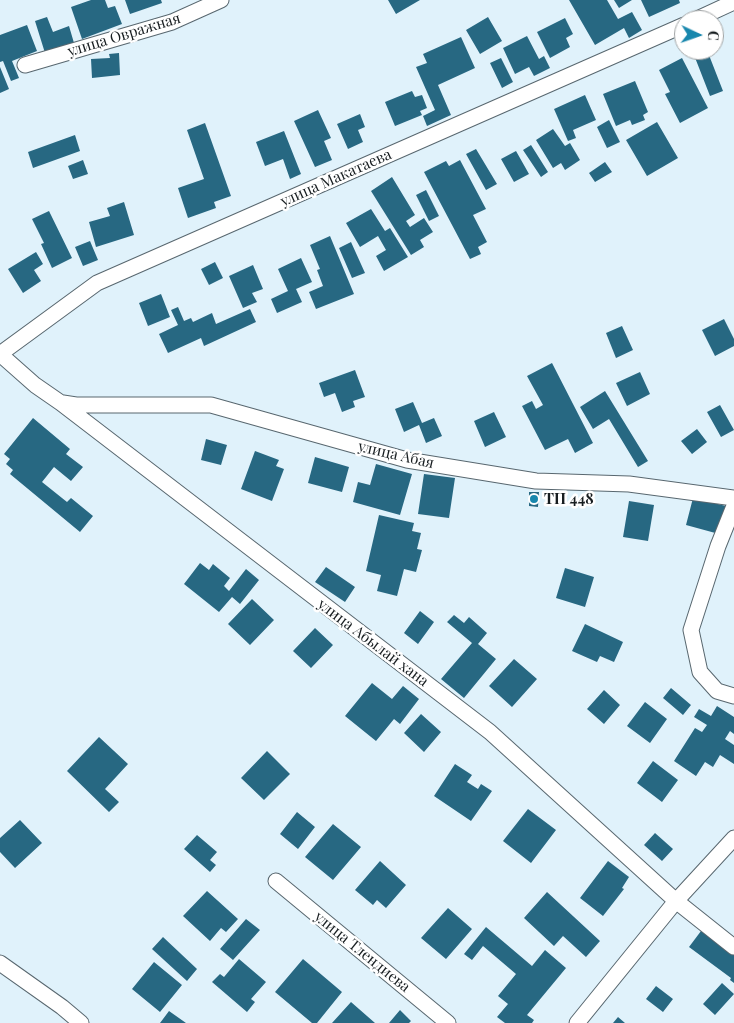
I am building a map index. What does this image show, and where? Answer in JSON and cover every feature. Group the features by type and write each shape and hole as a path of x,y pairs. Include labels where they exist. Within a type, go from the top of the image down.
{"street":[{"name":"улица Овражная","path":"25,65 172,22 221,0"},
{"path":"717,10 734,2"},
{"name":"улица Макатаева","path":"0,354 97,283 674,29"},
{"name":"улица Абылай хана","path":"0,354 35,386 61,403 490,732 676,901 734,947"},
{"name":"улица Абая","path":"61,403 76,405 211,405 407,460 536,481 629,484 734,498"},
{"path":"734,506 718,546 691,630 700,672 717,691 734,696"},
{"path":"577,1023 676,901 734,838"},
{"name":"улица Тлендиева","path":"276,881 448,1023"},
{"path":"0,963 62,1007 81,1023"}],"building":[{"path":"91,0 105,0 108,8 115,6 122,24 82,39 71,7"},
{"path":"125,0 161,0 162,3 130,14"},
{"path":"388,0 420,0 396,14"},
{"path":"569,0 607,0 618,19 632,12 642,30 629,38 624,28 595,45"},
{"path":"614,0 632,0 619,8"},
{"path":"641,0 679,0 680,3 649,17"},
{"path":"47,17 53,32 69,26 74,43 45,53 35,21"},
{"path":"488,17 502,41 480,54 466,30"},
{"path":"565,18 573,34 566,38 570,47 550,58 537,32"},
{"path":"27,25 37,51 12,61 19,78 11,81 3,61 0,62 0,35"},
{"path":"527,36 539,59 544,56 550,68 534,76 529,67 515,74 503,48"},
{"path":"461,37 475,68 438,85 451,115 427,126 423,116 435,110 416,67 427,63 423,54"},
{"path":"119,53 120,75 92,78 91,59 110,58 109,54"},
{"path":"501,58 513,82 502,88 490,63"},
{"path":"678,60 683,60 708,108 680,123 665,94 670,92 659,70"},
{"path":"696,60 711,60 723,91 710,96"},
{"path":"0,67 9,89 0,93"},
{"path":"635,81 648,112 643,115 645,120 632,125 630,120 616,126 603,94"},
{"path":"412,91 415,97 422,95 427,108 420,111 422,115 395,126 385,102"},
{"path":"585,95 596,120 573,130 576,138 568,141 554,109"},
{"path":"318,110 331,138 324,141 332,160 315,167 294,121"},
{"path":"360,114 365,127 358,130 363,142 348,149 337,124"},
{"path":"609,120 620,142 607,148 597,127"},
{"path":"657,122 678,158 647,176 626,140"},
{"path":"205,123 231,196 214,202 216,208 188,218 178,188 204,179 187,130"},
{"path":"553,129 565,146 570,143 580,160 565,170 561,163 553,168 536,140"},
{"path":"284,131 301,174 290,179 283,159 265,166 256,142"},
{"path":"75,135 80,151 33,168 28,152"},
{"path":"531,145 548,172 541,177 523,150"},
{"path":"476,149 497,184 486,190 466,154"},
{"path":"516,151 529,174 514,182 501,159"},
{"path":"83,160 88,174 73,179 68,166"},
{"path":"460,160 486,209 473,215 487,242 478,247 481,254 470,259 424,172 446,161 449,166"},
{"path":"605,162 612,172 595,182 589,173"},
{"path":"392,177 415,215 406,221 410,227 424,218 433,232 420,240 424,247 411,255 371,191"},
{"path":"426,190 439,216 429,221 416,195"},
{"path":"124,202 134,235 96,247 89,222 110,216 107,208"},
{"path":"371,209 385,231 390,228 408,257 384,271 376,256 386,250 378,236 360,247 346,223"},
{"path":"49,211 72,258 52,268 41,244 44,243 32,219"},
{"path":"330,236 354,294 316,309 309,292 323,286 317,270 320,269 310,245"},
{"path":"90,241 98,260 83,266 75,247"},
{"path":"351,242 365,273 352,278 339,248"},
{"path":"36,252 43,264 34,270 41,281 23,293 8,269"},
{"path":"301,258 312,282 296,289 302,302 277,313 271,299 288,291 278,269"},
{"path":"215,262 223,278 209,285 201,269"},
{"path":"253,265 263,289 252,293 257,302 243,308 229,276"},
{"path":"161,294 170,317 148,326 139,303"},
{"path":"178,307 184,321 191,318 193,322 212,313 216,324 250,309 256,322 204,346 201,338 168,353 159,334 178,325 171,310"},
{"path":"724,319 734,339 734,346 715,356 702,330"},
{"path":"622,326 633,350 616,358 606,333"},
{"path":"552,363 593,443 575,453 568,439 545,450 522,406 532,401 536,409 543,405 527,376"},
{"path":"355,370 365,397 353,401 355,407 342,412 335,393 324,397 319,383"},
{"path":"640,372 650,394 627,406 616,383"},
{"path":"605,391 648,461 638,467 609,419 593,429 580,407"},
{"path":"413,402 422,423 434,418 442,436 426,443 419,425 404,432 395,409"},
{"path":"720,405 734,430 721,437 707,412"},
{"path":"494,412 506,437 485,447 474,421"},
{"path":"33,418 70,449 66,454 83,467 71,481 54,467 42,482 67,502 71,498 93,516 80,532 10,474 13,470 6,464 10,459 4,454"},
{"path":"697,429 707,442 692,454 681,441"},
{"path":"206,439 227,445 221,465 201,460"},
{"path":"255,451 279,460 276,466 284,469 272,501 241,489"},
{"path":"315,457 349,467 342,492 308,483"},
{"path":"376,464 412,474 400,515 353,502 358,482 370,485"},
{"path":"424,474 455,478 449,518 418,514"},
{"name":"ТП 448","path":"529,492 539,492 538,507 529,506"},
{"path":"693,498 726,506 719,534 686,525"},
{"path":"629,501 654,505 648,541 623,537"},
{"path":"379,515 414,523 412,531 421,533 417,549 422,550 416,572 404,569 397,596 377,591 381,575 366,571"},
{"path":"200,563 209,570 213,564 230,578 224,586 229,591 246,569 259,580 240,604 232,597 219,612 184,584"},
{"path":"326,567 355,587 345,602 315,582"},
{"path":"565,568 594,577 585,607 556,598"},
{"path":"252,599 274,620 250,645 228,624"},
{"path":"420,611 434,622 418,644 404,633"},
{"path":"454,615 464,623 469,617 487,633 478,644 496,659 464,698 441,679 472,643 447,622"},
{"path":"585,624 623,642 614,662 600,656 597,662 572,651"},
{"path":"315,628 333,645 311,668 293,651"},
{"path":"514,659 537,679 512,707 489,686"},
{"path":"372,683 392,699 403,686 419,699 400,724 394,719 376,741 345,716"},
{"path":"671,688 691,705 683,715 663,698"},
{"path":"604,690 620,705 604,724 587,709"},
{"path":"645,702 667,719 650,743 627,726"},
{"path":"717,706 734,717 734,734 730,731 725,739 734,745 734,764 720,755 713,767 705,762 696,776 674,761 695,728 702,732 707,725 694,717 699,709 711,716"},
{"path":"421,714 441,732 424,752 404,733"},
{"path":"99,737 128,764 105,789 119,802 109,812 67,771"},
{"path":"267,751 290,774 264,800 241,778"},
{"path":"653,761 678,780 662,802 637,783"},
{"path":"455,764 472,775 467,782 478,789 481,784 492,791 471,821 434,796"},
{"path":"528,809 556,830 531,863 503,841"},
{"path":"297,812 315,827 298,849 280,834"},
{"path":"20,820 42,843 15,868 0,852 0,838"},
{"path":"333,824 361,847 333,880 305,857"},
{"path":"655,833 673,849 662,861 644,845"},
{"path":"197,835 217,852 210,860 216,865 210,872 184,849"},
{"path":"380,861 406,885 386,908 377,900 373,905 355,890"},
{"path":"608,861 629,877 622,888 624,889 603,916 580,898"},
{"path":"207,891 238,919 226,932 221,928 210,941 183,916"},
{"path":"547,892 600,941 586,957 563,936 554,946 524,918"},
{"path":"448,908 472,929 446,959 421,938"},
{"path":"246,919 260,930 233,960 220,949"},
{"path":"486,927 532,966 545,950 566,968 527,1015 534,1020 532,1023 505,1023 497,1017 508,1004 498,996 516,974 483,946 472,960 464,954"},
{"path":"701,931 734,955 734,983 730,980 731,978 689,947"},
{"path":"163,937 197,969 187,981 152,949"},
{"path":"239,959 266,982 251,999 255,1002 247,1012 212,982 220,974 224,977"},
{"path":"303,959 342,992 317,1023 312,1023 275,992"},
{"path":"154,962 182,985 160,1012 132,989"},
{"path":"722,983 734,994 715,1015 703,1004"},
{"path":"656,986 673,999 663,1012 646,999"},
{"path":"351,1002 375,1023 332,1023"},
{"path":"400,1010 411,1021 409,1023 389,1023"},
{"path":"169,1011 186,1023 160,1023"},
{"path":"618,1017 625,1023 613,1023"}],"place":[{"name":"ТП 448","path":"534,499"}]}
